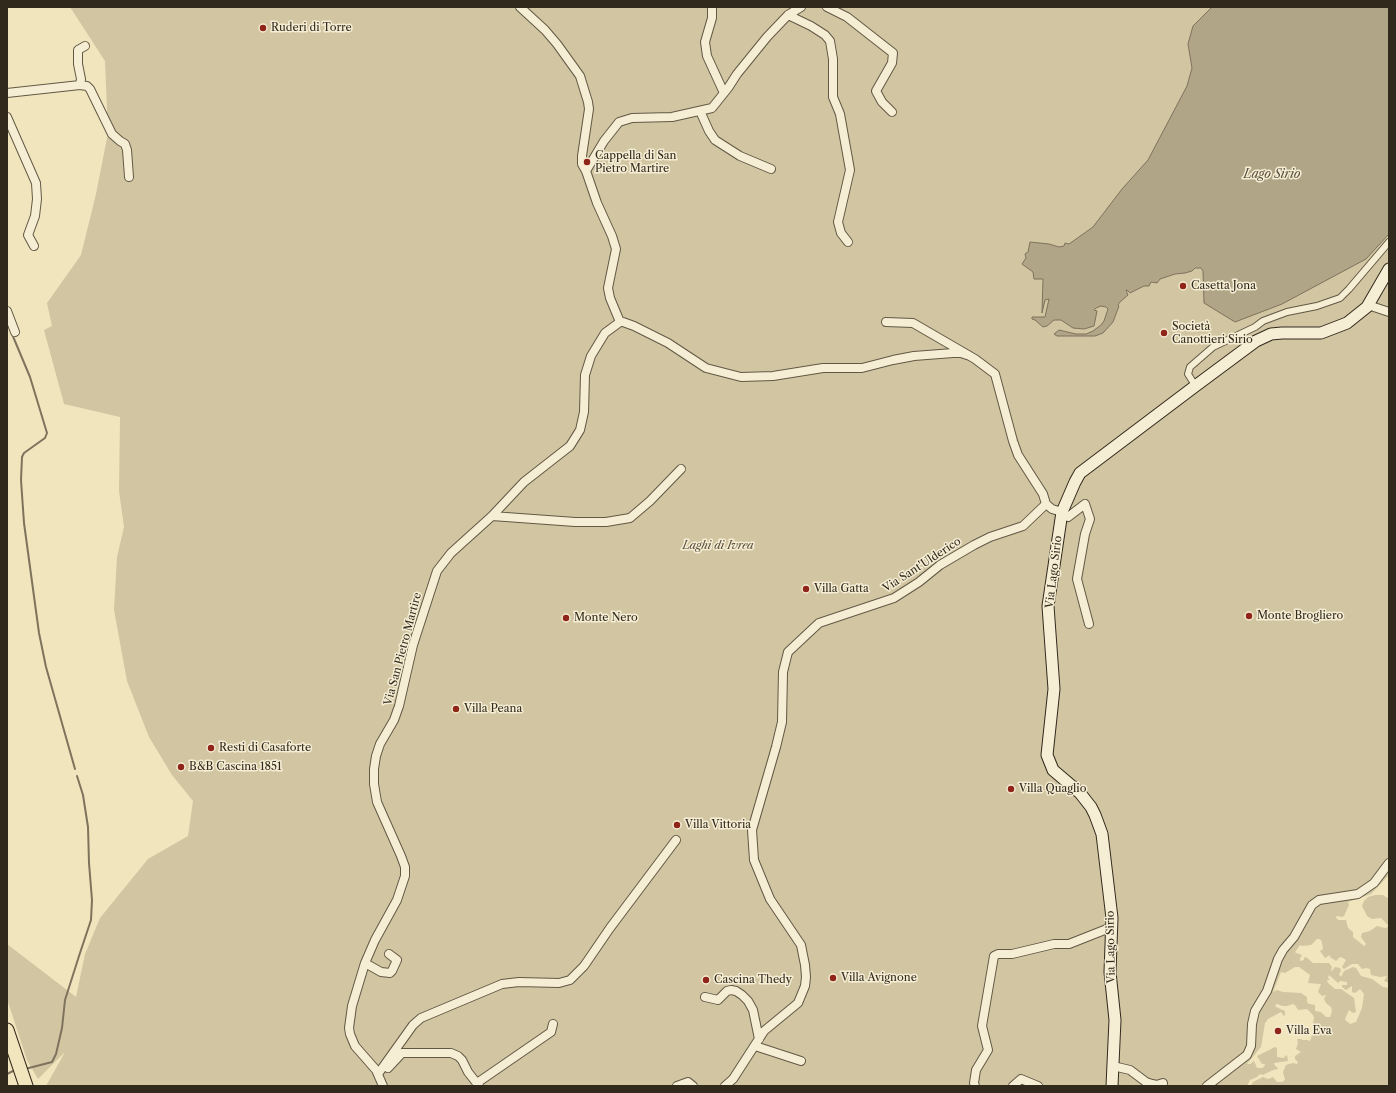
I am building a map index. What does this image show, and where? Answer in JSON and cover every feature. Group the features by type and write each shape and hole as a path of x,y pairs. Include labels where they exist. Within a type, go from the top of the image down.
{"main road":[{"name":"Via Lago Sirio","path":"1112,1086 1115,1020 1110,972 1112,922 1102,834 1089,804 1080,793 1053,770 1047,755 1054,689 1048,606 1062,512 1080,474 1256,341 1271,334 1322,333 1334,330 1347,323 1368,305 1389,269"},
{"path":"7,1030 26,1086"}],"street":[{"path":"520,7 528,16 545,30 580,76 589,109 581,159 616,249 608,288 610,298 620,322 634,326 668,343 706,368 741,378 773,376 823,368 862,368 914,356 953,353 961,353 970,356"},
{"path":"712,7 712,18 705,42 707,56 724,93"},
{"path":"586,172 604,141 619,122 632,118 672,117 712,108 756,50 788,15 801,7"},
{"path":"827,7 847,17 893,53 892,63 876,91 882,102 892,112"},
{"path":"788,15 811,26 825,35 830,42 833,60 833,97 840,114 850,170 838,222 841,233 848,242"},
{"path":"80,85 81,79 78,64 78,50 85,46"},
{"path":"7,93 80,85 87,86 90,89 112,134 125,144 127,150 129,177"},
{"path":"700,111 715,140 740,156 771,169"},
{"path":"7,117 36,183 37,199 35,216 28,235 34,246"},
{"path":"1193,382 1188,374 1190,367 1213,347 1255,327 1263,321 1287,312 1317,306 1340,298 1389,242"},
{"path":"1368,305 1389,312"},
{"path":"7,311 15,332"},
{"name":"Via San Pietro Martire","path":"383,1086 379,1076 358,1051 350,1034 352,1006 365,963 374,940 396,900 405,876 405,867 402,856 377,802 374,784 376,756 380,744 394,720 399,706 413,645 437,572 456,548 492,516 524,482 570,446 581,425 584,412 585,375 591,356 604,333 620,322"},
{"path":"886,322 913,323 970,356 996,375 1018,455 1043,494 1046,504 1052,509 1062,512 1068,517 1086,504 1090,519 1085,534 1077,578 1089,624"},
{"path":"492,516 575,522 606,522 630,518 650,501 681,469"},
{"name":"Via Sant'Ulderico","path":"725,1086 733,1079 764,1031 798,1003 805,986 805,965 801,945 770,899 754,860 752,830 782,722 783,672 788,652 819,623 894,598 919,582 940,565 974,545 990,537 1023,526 1046,504"},
{"path":"379,1076 413,1025 421,1018 502,984 519,982 559,983 570,980 584,966 610,928 676,840"},
{"path":"1207,1086 1247,1055 1251,1046 1253,1031 1252,1024 1255,1011 1267,991 1283,950 1294,938 1312,905 1319,900 1358,894 1374,883 1389,863"},
{"path":"992,1058 988,1050 982,1026 991,987 994,956 1012,954 1054,944 1069,944 1112,922"},
{"path":"365,963 381,972 390,973 397,960 389,954"},
{"path":"705,997 718,1000 727,991 731,990 742,995 748,1001 753,1010 757,1042 801,1060"},
{"path":"379,1076 402,1052 444,1052 458,1056 478,1084 551,1032 553,1024"},
{"path":"974,1086 976,1070 988,1050"},
{"path":"1113,1066 1130,1070 1146,1082 1157,1085 1163,1083"},
{"path":"1013,1086 1021,1079 1038,1086"},
{"path":"677,1086 688,1082 693,1086"}],"green space":[{"name":"Laghi di Ivrea","path":"70,7 1389,7 1389,875 1371,894 1348,902 1349,905 1344,916 1336,917 1339,920 1346,920 1348,928 1353,932 1353,937 1364,946 1366,944 1361,937 1362,933 1370,931 1377,926 1385,928 1388,927 1388,925 1381,918 1372,919 1367,916 1362,906 1364,901 1368,897 1375,895 1383,895 1389,899 1389,983 1384,981 1387,976 1380,977 1371,975 1370,969 1362,969 1358,964 1352,964 1344,969 1342,967 1346,960 1343,958 1340,957 1336,961 1330,957 1330,955 1325,958 1320,951 1323,949 1321,940 1319,939 1311,945 1300,945 1295,952 1302,956 1300,961 1304,960 1306,957 1313,963 1329,963 1332,967 1331,971 1335,967 1340,968 1341,971 1339,974 1341,977 1344,971 1353,967 1356,968 1361,976 1372,979 1383,987 1389,988 1389,1086 1251,1086 1253,1082 1263,1077 1268,1079 1273,1077 1277,1082 1282,1082 1285,1080 1283,1072 1286,1065 1293,1063 1297,1064 1298,1062 1295,1059 1295,1056 1301,1052 1296,1049 1298,1043 1297,1039 1310,1041 1314,1029 1313,1015 1307,1009 1298,1010 1293,1004 1282,1006 1278,1004 1275,1005 1276,1007 1285,1011 1285,1015 1284,1016 1281,1012 1268,1019 1265,1023 1261,1047 1247,1064 1254,1061 1257,1068 1264,1067 1265,1064 1262,1064 1257,1056 1275,1047 1277,1048 1277,1057 1283,1058 1287,1055 1288,1061 1274,1063 1278,1069 1263,1075 1260,1074 1250,1080 1247,1086 46,1086 65,1052 38,1079 27,1060 7,999 7,944 76,997 85,954 100,918 148,859 188,836 193,801 172,775 149,737 127,681 114,610 117,557 124,527 119,491 120,417 64,404 44,330 52,326 47,303 81,255 96,194 108,133 105,61","holes":["1295,967 1299,967 1310,975 1308,983 1321,984 1318,992 1322,996 1326,995 1324,999 1331,1007 1332,1011 1330,1017 1326,1017 1321,1012 1315,1011 1315,1005 1309,1004 1307,1002 1307,997 1301,993 1283,992 1277,990 1273,992 1281,972 1285,973","1329,975 1338,983 1340,981 1347,982 1347,985 1342,985 1342,987 1346,990 1352,986 1352,992 1355,993 1360,989 1364,994 1362,1008 1356,1022 1350,1024 1345,1019 1349,1010 1353,1013 1356,1012 1354,998 1341,989 1335,989 1328,983 1327,980 1330,980 1328,978"]}],"water":[{"name":"Lago Sirio","path":"1212,7 1389,7 1389,234 1366,259 1282,304 1235,322 1204,303 1203,271 1201,268 1195,268 1192,271 1175,274 1160,279 1157,283 1151,282 1149,286 1144,286 1130,293 1126,290 1128,295 1119,303 1113,322 1103,333 1095,336 1057,336 1054,334 1059,330 1076,334 1086,334 1093,331 1104,321 1108,309 1101,306 1096,308 1094,310 1097,311 1094,326 1084,329 1073,328 1061,320 1054,320 1047,326 1043,327 1032,319 1032,317 1045,317 1049,299 1045,300 1042,313 1043,279 1034,279 1033,272 1022,264 1026,258 1025,254 1028,252 1030,242 1049,244 1059,247 1064,246 1065,243 1069,244 1093,227 1122,189 1148,160 1187,86 1192,68 1188,44 1193,26"}],"waterway":[{"path":"12,334 30,377 47,433 45,438 24,453 22,457 21,480 24,523 39,633 46,667 75,769"},
{"path":"25,1069 52,1062 56,1054 62,1028 65,1000 91,920 92,900 88,827 83,795 77,776"},
{"path":"7,1074 13,1071"}],"place":[{"name":"Ruderi di Torre","path":"263,28"},
{"name":"Cappella di San Pietro Martire","path":"587,162"},
{"name":"Casetta Jona","path":"1183,286"},
{"name":"Società Canottieri Sirio","path":"1164,333"},
{"name":"Villa Gatta","path":"806,589"},
{"name":"Monte Brogliero","path":"1249,616"},
{"name":"Monte Nero","path":"566,618"},
{"name":"Villa Peana","path":"456,709"},
{"name":"Resti di Casaforte","path":"211,748"},
{"name":"B&B Cascina 1851","path":"181,767"},
{"name":"Villa Quaglio","path":"1011,789"},
{"name":"Villa Vittoria","path":"677,825"},
{"name":"Villa Avignone","path":"833,978"},
{"name":"Cascina Thedy","path":"706,980"},
{"name":"Villa Eva","path":"1278,1031"}]}
